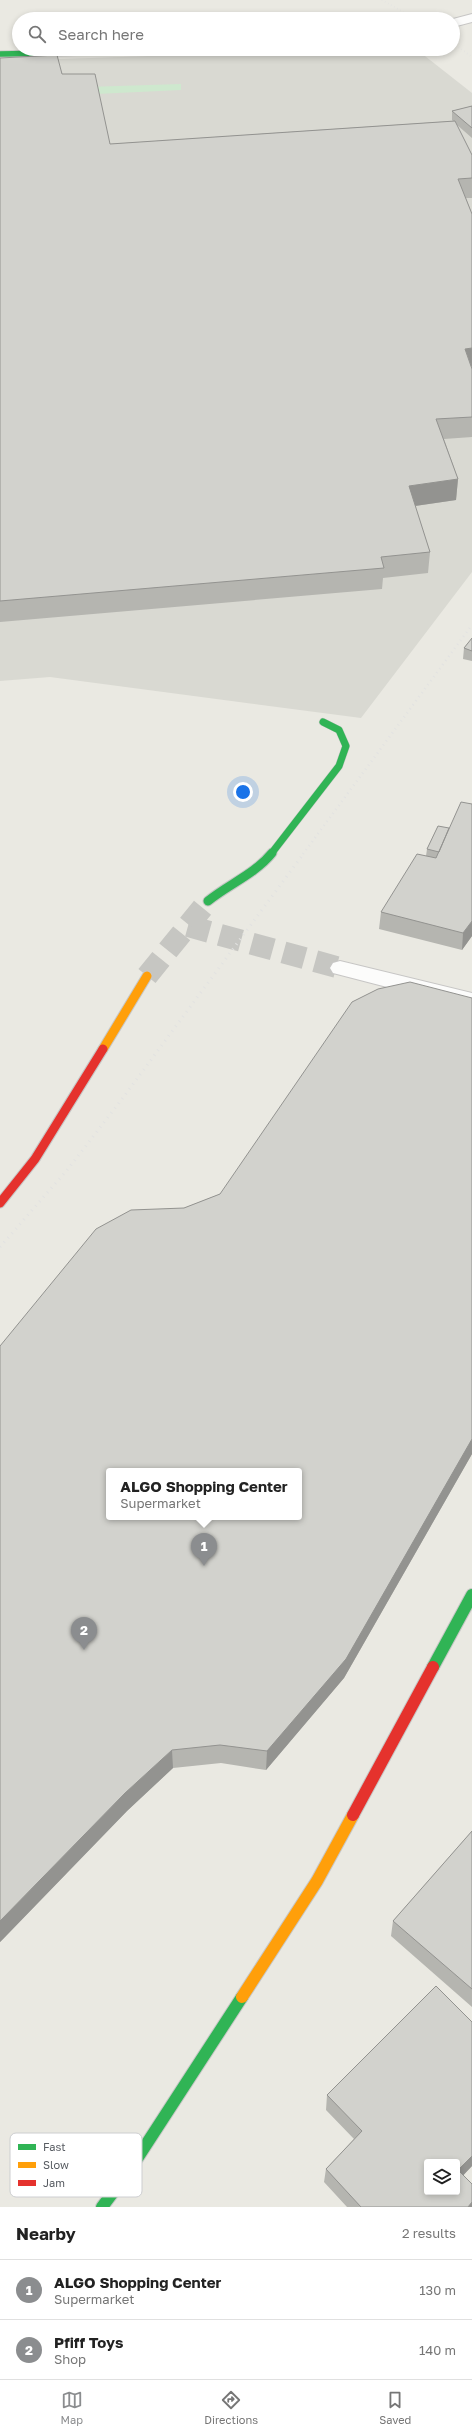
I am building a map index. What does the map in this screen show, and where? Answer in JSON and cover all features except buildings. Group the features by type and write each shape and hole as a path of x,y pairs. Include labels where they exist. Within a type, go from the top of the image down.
{"street":[{"path":"460,21 472,18"},
{"path":"0,54 12,54"},
{"path":"208,901 224,888 261,867 339,766 346,746 339,730 323,722"},
{"path":"340,968 472,1001"},
{"path":"0,1203 35,1159 147,976"},
{"path":"142,2149 317,1880 472,1595"},
{"path":"102,2207 109,2197"}],"shaded area":[{"path":"151,56 425,56 472,93 472,572 361,718 50,677 0,681 0,61"}],"green space":[{"path":"181,84 181,90 96,94 86,87"}],"tunnel":[{"path":"147,976 208,901"},
{"path":"188,926 340,968"}],"railway":[{"path":"382,0 403,12"},
{"path":"460,48 472,57"},
{"path":"303,854 472,625"},
{"path":"0,1247 68,1169 122,1099 304,853"}],"traffic: fast":[{"path":"0,54 12,54"},
{"path":"208,901 224,888 261,867 339,766 346,746 339,730 323,722"},
{"path":"433,1667 472,1595"},
{"path":"142,2151 242,1997"},
{"path":"102,2207 110,2197"}],"traffic: slow":[{"path":"103,1049 147,976"},
{"path":"242,1997 317,1881 353,1815"}],"traffic: jam":[{"path":"0,1203 35,1159 103,1049"},
{"path":"353,1815 433,1667"}],"place":[{"name":"ALGO Shopping Center","path":"204,1566"},
{"name":"Pfiff Toys","path":"84,1650"}]}
